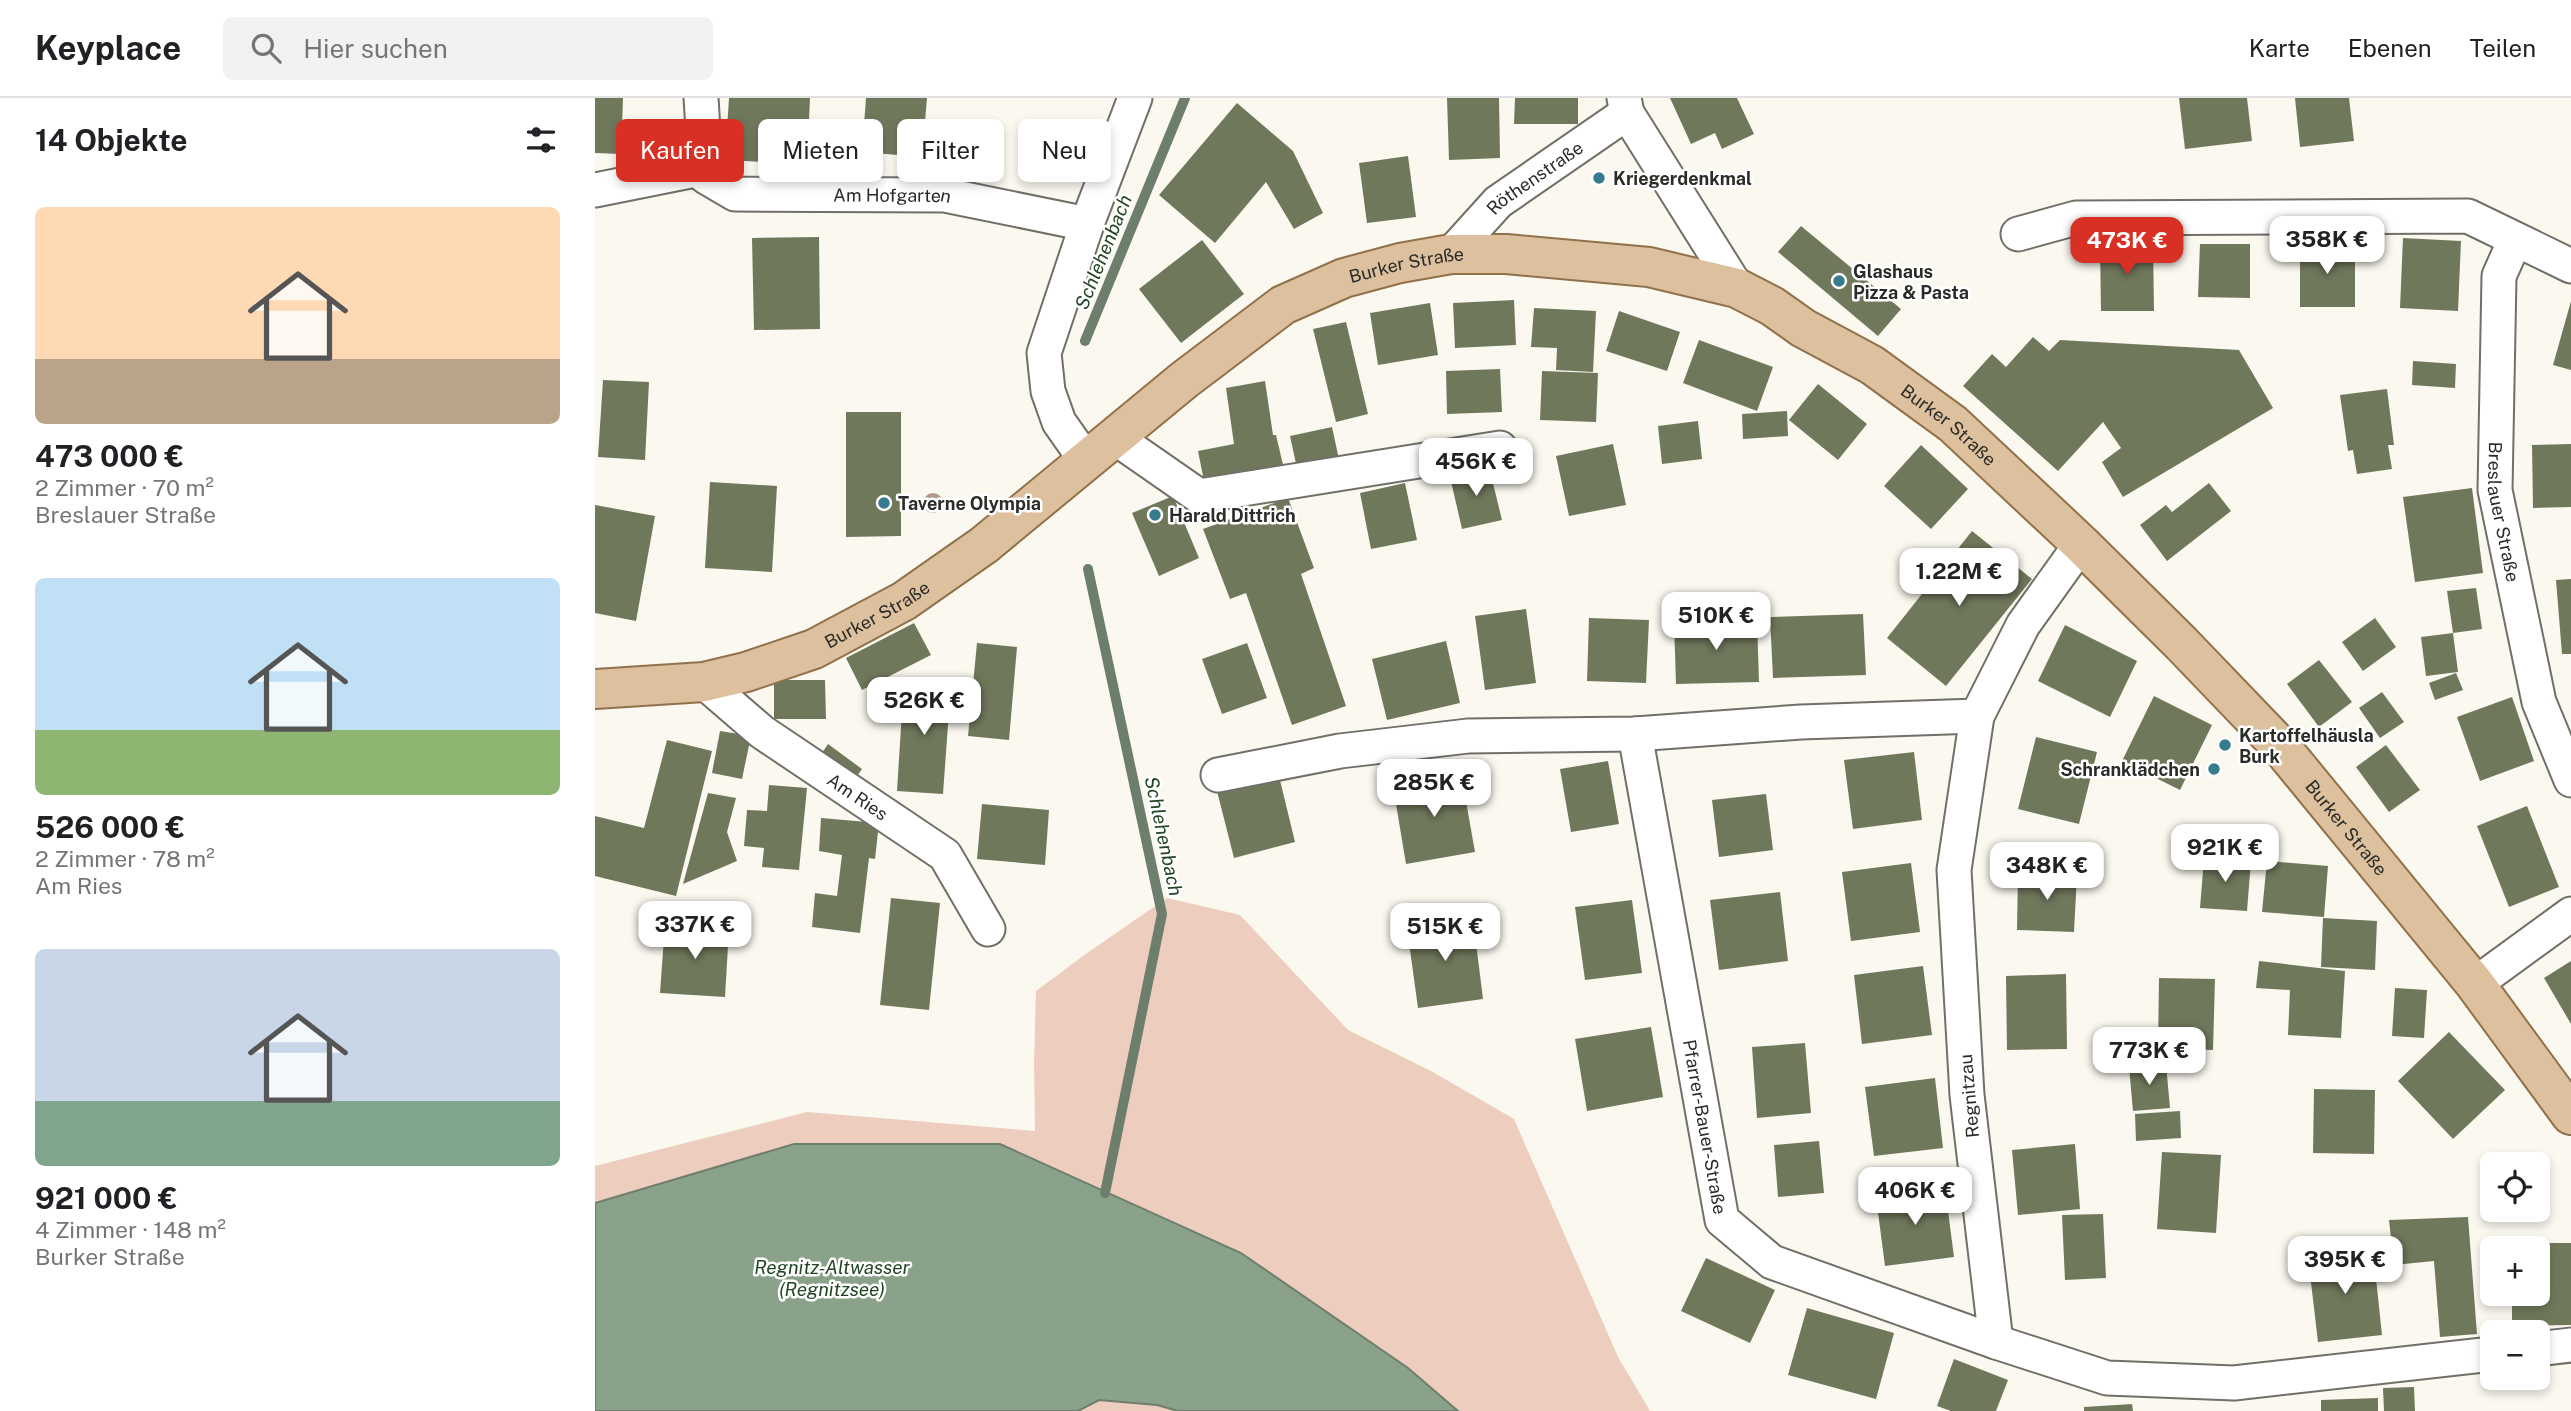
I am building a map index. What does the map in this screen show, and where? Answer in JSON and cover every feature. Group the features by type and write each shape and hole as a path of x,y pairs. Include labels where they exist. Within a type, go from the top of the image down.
{"main road":[{"name":"Burker Straße","path":"595,689 704,682 746,673 814,649 904,601 984,545 1100,448 1283,305 1344,278 1401,263 1451,254 1506,254 1649,267 1737,288 1772,306 1803,328 1872,365 1953,424 2182,643 2280,747 2475,984 2571,1115"}],"street":[{"path":"701,98 702,119"},
{"path":"1135,98 1087,224 1044,353 1048,391 1059,422 1100,448 1199,496 1500,448"},
{"name":"Röthenstraße","path":"1451,254 1498,202 1625,105 1737,288"},
{"path":"595,190 633,182"},
{"name":"Am Hofgarten","path":"715,182 735,194 945,195 1087,224"},
{"path":"2018,234 2076,218 2468,216 2571,266"},
{"name":"Breslauer Straße","path":"2515,240 2499,276 2495,490 2539,702 2571,780"},
{"name":"Regnitzau","path":"1996,1342 1967,1096 1954,870 1977,716 2023,625 2081,544"},
{"name":"Am Ries","path":"704,682 762,732 945,855 988,929"},
{"path":"1218,775 1340,751 1468,736 1635,734 1801,722 1977,716"},
{"name":"Pfarrer-Bauer-Straße","path":"1635,734 1722,1220 1772,1262 1996,1342"},
{"path":"2475,984 2571,914"},
{"path":"1996,1342 2107,1378 2234,1383 2480,1355"},
{"path":"2550,1347 2571,1345"}],"shaded area":[{"path":"1167,898 1240,915 1348,1030 1431,1071 1514,1119 1618,1357 1650,1411 595,1411 595,1166 807,1112 1035,1131 1036,991"}],"water":[{"name":"Regnitz-Altwasser (Regnitzsee)","path":"794,1144 1000,1144 1241,1253 1408,1368 1458,1411 1178,1411 1157,1405 1099,1400 1078,1411 595,1411 595,1203"}],"building":[{"path":"595,98 623,98 622,119 616,119 616,154 595,153"},
{"path":"729,98 810,98 809,119 758,119 758,162 744,161 744,119 728,119"},
{"path":"866,98 927,98 925,119 897,119 897,155 883,154 883,119 864,119"},
{"path":"1447,98 1499,98 1500,158 1449,160"},
{"path":"1515,98 1578,98 1578,124 1514,124"},
{"path":"1670,98 1737,98 1754,134 1722,149 1715,133 1691,144"},
{"path":"2179,98 2247,98 2252,141 2185,149"},
{"path":"2295,98 2349,98 2354,141 2300,147"},
{"path":"1237,103 1293,151 1323,213 1294,229 1266,182 1215,243 1159,195"},
{"path":"1408,156 1416,217 1367,223 1359,163"},
{"name":"Glashaus Pizza & Pasta","path":"1801,226 1901,309 1878,336 1778,252"},
{"path":"819,237 820,329 754,330 752,238"},
{"path":"2403,238 2461,241 2458,311 2400,308"},
{"path":"1202,240 1244,294 1181,343 1139,289"},
{"path":"2100,243 2153,243 2154,311 2101,311"},
{"path":"2200,244 2250,244 2250,298 2198,297"},
{"path":"2300,244 2355,244 2355,307 2300,307"},
{"path":"1514,300 1516,345 1455,348 1453,303"},
{"path":"2571,301 2571,370 2553,365"},
{"path":"1430,303 1438,355 1378,365 1370,313"},
{"path":"1534,308 1596,311 1593,372 1556,370 1557,348 1531,347"},
{"path":"1619,311 1680,332 1667,371 1606,351"},
{"path":"1346,322 1368,414 1336,422 1313,329"},
{"path":"2033,337 2049,351 2060,340 2239,350 2273,408 2123,497 2102,462 2121,448 2103,422 2058,471 1963,386 1992,354 2006,367"},
{"path":"1699,340 1773,367 1757,411 1683,383"},
{"path":"2413,361 2456,364 2455,388 2412,385"},
{"path":"1500,369 1502,412 1447,414 1446,371"},
{"path":"1542,371 1598,373 1596,422 1540,420"},
{"path":"603,380 649,382 645,460 598,457"},
{"path":"1265,381 1273,435 1276,435 1284,469 1205,486 1198,451 1234,444 1226,388"},
{"path":"1818,384 1867,424 1838,460 1789,420"},
{"path":"2387,389 2394,445 2388,445 2392,469 2357,474 2353,450 2348,451 2340,395"},
{"path":"1787,411 1788,436 1743,439 1742,414"},
{"path":"846,412 901,412 901,536 846,537"},
{"path":"1698,421 1702,459 1662,464 1658,426"},
{"path":"1332,427 1340,464 1298,473 1290,436"},
{"path":"1613,444 1626,505 1569,516 1556,456"},
{"path":"2571,444 2571,507 2533,508 2532,445"},
{"path":"1921,445 1968,489 1931,529 1884,486"},
{"path":"1489,467 1502,520 1462,529 1450,477"},
{"path":"710,482 777,486 772,572 705,568"},
{"path":"1405,483 1417,540 1371,549 1360,493"},
{"path":"2209,483 2231,511 2167,561 2140,525 2166,505 2172,512"},
{"path":"2472,488 2483,573 2415,582 2403,497"},
{"path":"1173,496 1199,558 1159,576 1132,513"},
{"path":"1288,498 1314,568 1301,574 1346,706 1292,725 1246,593 1230,599 1203,529"},
{"path":"595,505 655,516 636,621 595,613"},
{"path":"1972,531 2032,579 1946,686 1887,638"},
{"path":"2571,579 2571,654 2562,654 2556,580"},
{"path":"2476,588 2482,629 2453,633 2447,591"},
{"path":"1526,609 1536,683 1485,690 1475,616"},
{"path":"1863,614 1866,675 1773,678 1770,617"},
{"path":"1589,618 1649,620 1646,683 1587,681"},
{"path":"2375,618 2396,647 2363,671 2342,642"},
{"path":"1757,620 1759,682 1676,684 1674,622"},
{"path":"914,623 931,655 862,690 846,658"},
{"path":"2065,625 2137,661 2110,717 2038,681"},
{"path":"2453,633 2458,672 2426,676 2421,637"},
{"path":"1446,641 1460,703 1387,720 1372,659"},
{"path":"977,643 1017,647 1009,740 968,736"},
{"path":"1247,643 1267,698 1222,714 1202,659"},
{"path":"2319,660 2352,702 2319,727 2287,684"},
{"path":"2456,673 2463,690 2435,700 2429,683"},
{"path":"774,680 825,680 826,719 774,719"},
{"path":"904,680 951,683 943,794 897,791"},
{"path":"2382,692 2404,722 2380,738 2359,708"},
{"path":"2154,696 2212,725 2180,790 2122,761"},
{"path":"2512,697 2534,761 2480,781 2457,717"},
{"path":"720,731 751,736 742,779 712,773"},
{"path":"2036,737 2097,752 2079,824 2018,809"},
{"path":"667,740 712,751 676,896 595,876 595,816 644,828"},
{"path":"828,744 862,769 854,780 820,756"},
{"path":"2386,745 2420,790 2389,812 2356,767"},
{"path":"1914,752 1922,820 1853,829 1844,760"},
{"path":"1608,761 1619,824 1571,832 1560,769"},
{"path":"1461,773 1475,852 1406,864 1393,786"},
{"path":"1279,776 1295,842 1234,858 1217,791"},
{"path":"769,785 807,788 799,870 762,867 764,848 744,846 747,810 767,811"},
{"path":"708,793 736,798 727,832 737,861 683,884"},
{"path":"1766,794 1773,850 1719,857 1712,800"},
{"path":"982,804 1049,810 1045,865 977,859"},
{"path":"2527,806 2559,887 2509,907 2477,826"},
{"path":"821,818 879,823 875,859 869,858 860,933 812,927 815,893 837,896 842,855 819,851"},
{"path":"2204,858 2251,861 2247,911 2200,908"},
{"path":"2267,861 2328,866 2324,917 2262,912"},
{"path":"1911,863 1920,932 1851,941 1842,872"},
{"path":"2018,873 2077,875 2074,932 2017,930"},
{"path":"1780,892 1788,961 1719,970 1710,900"},
{"path":"891,898 940,903 929,1010 880,1005"},
{"path":"1632,900 1642,973 1585,980 1575,907"},
{"path":"2323,918 2377,921 2375,970 2321,967"},
{"path":"1473,919 1483,999 1418,1008 1407,928"},
{"path":"665,924 729,929 725,997 660,993"},
{"path":"2259,961 2345,971 2341,1038 2288,1035 2290,990 2256,988"},
{"path":"2571,961 2571,1024 2544,978"},
{"path":"1923,966 1932,1035 1862,1044 1854,975"},
{"path":"2066,974 2067,1049 2007,1050 2006,976"},
{"path":"2159,978 2215,979 2213,1050 2158,1048"},
{"path":"2395,988 2427,990 2424,1038 2392,1036"},
{"path":"1651,1027 1663,1097 1587,1111 1575,1039"},
{"path":"2449,1032 2505,1090 2453,1139 2398,1081"},
{"path":"1805,1043 1811,1113 1757,1118 1752,1047"},
{"path":"2166,1064 2170,1108 2133,1111 2129,1067"},
{"path":"1935,1078 1943,1148 1874,1156 1865,1087"},
{"path":"2314,1089 2375,1090 2374,1154 2313,1153"},
{"path":"2180,1111 2181,1138 2136,1141 2135,1114"},
{"path":"1819,1141 1824,1193 1778,1197 1774,1145"},
{"path":"2075,1144 2080,1209 2018,1215 2012,1150"},
{"path":"2162,1152 2221,1155 2216,1233 2157,1229"},
{"path":"1945,1188 1954,1257 1885,1266 1876,1197"},
{"path":"2103,1214 2106,1278 2065,1280 2062,1215"},
{"path":"2468,1217 2477,1334 2440,1337 2434,1261 2394,1265 2389,1220"},
{"path":"2550,1243 2571,1243 2571,1325 2550,1325 2550,1320 2512,1320 2512,1306 2550,1306"},
{"path":"2373,1250 2382,1335 2318,1342 2308,1257"},
{"path":"1706,1258 1775,1290 1750,1343 1681,1311"},
{"path":"1807,1308 1894,1333 1876,1399 1788,1375"},
{"path":"1954,1359 2008,1380 1996,1411 1951,1411 1937,1406"},
{"path":"2414,1387 2415,1411 2384,1411 2383,1388"},
{"path":"2378,1398 2378,1411 2321,1411 2321,1400"},
{"path":"2132,1404 2133,1411 2084,1411 2084,1407"}],"waterway":[{"name":"Schlehenbach","path":"1085,341 1185,98"},
{"name":"Schlehenbach","path":"1088,569 1162,914 1105,1193"}],"place":[{"name":"Kriegerdenkmal","path":"1599,178"},
{"name":"Glashaus Pizza & Pasta","path":"1839,281"},
{"name":"Taverne Olympia","path":"884,503"},
{"name":"Harald Dittrich","path":"1155,515"},
{"name":"Kartoffelhäusla Burk","path":"2225,745"},
{"name":"Schranklädchen","path":"2214,769"}]}
